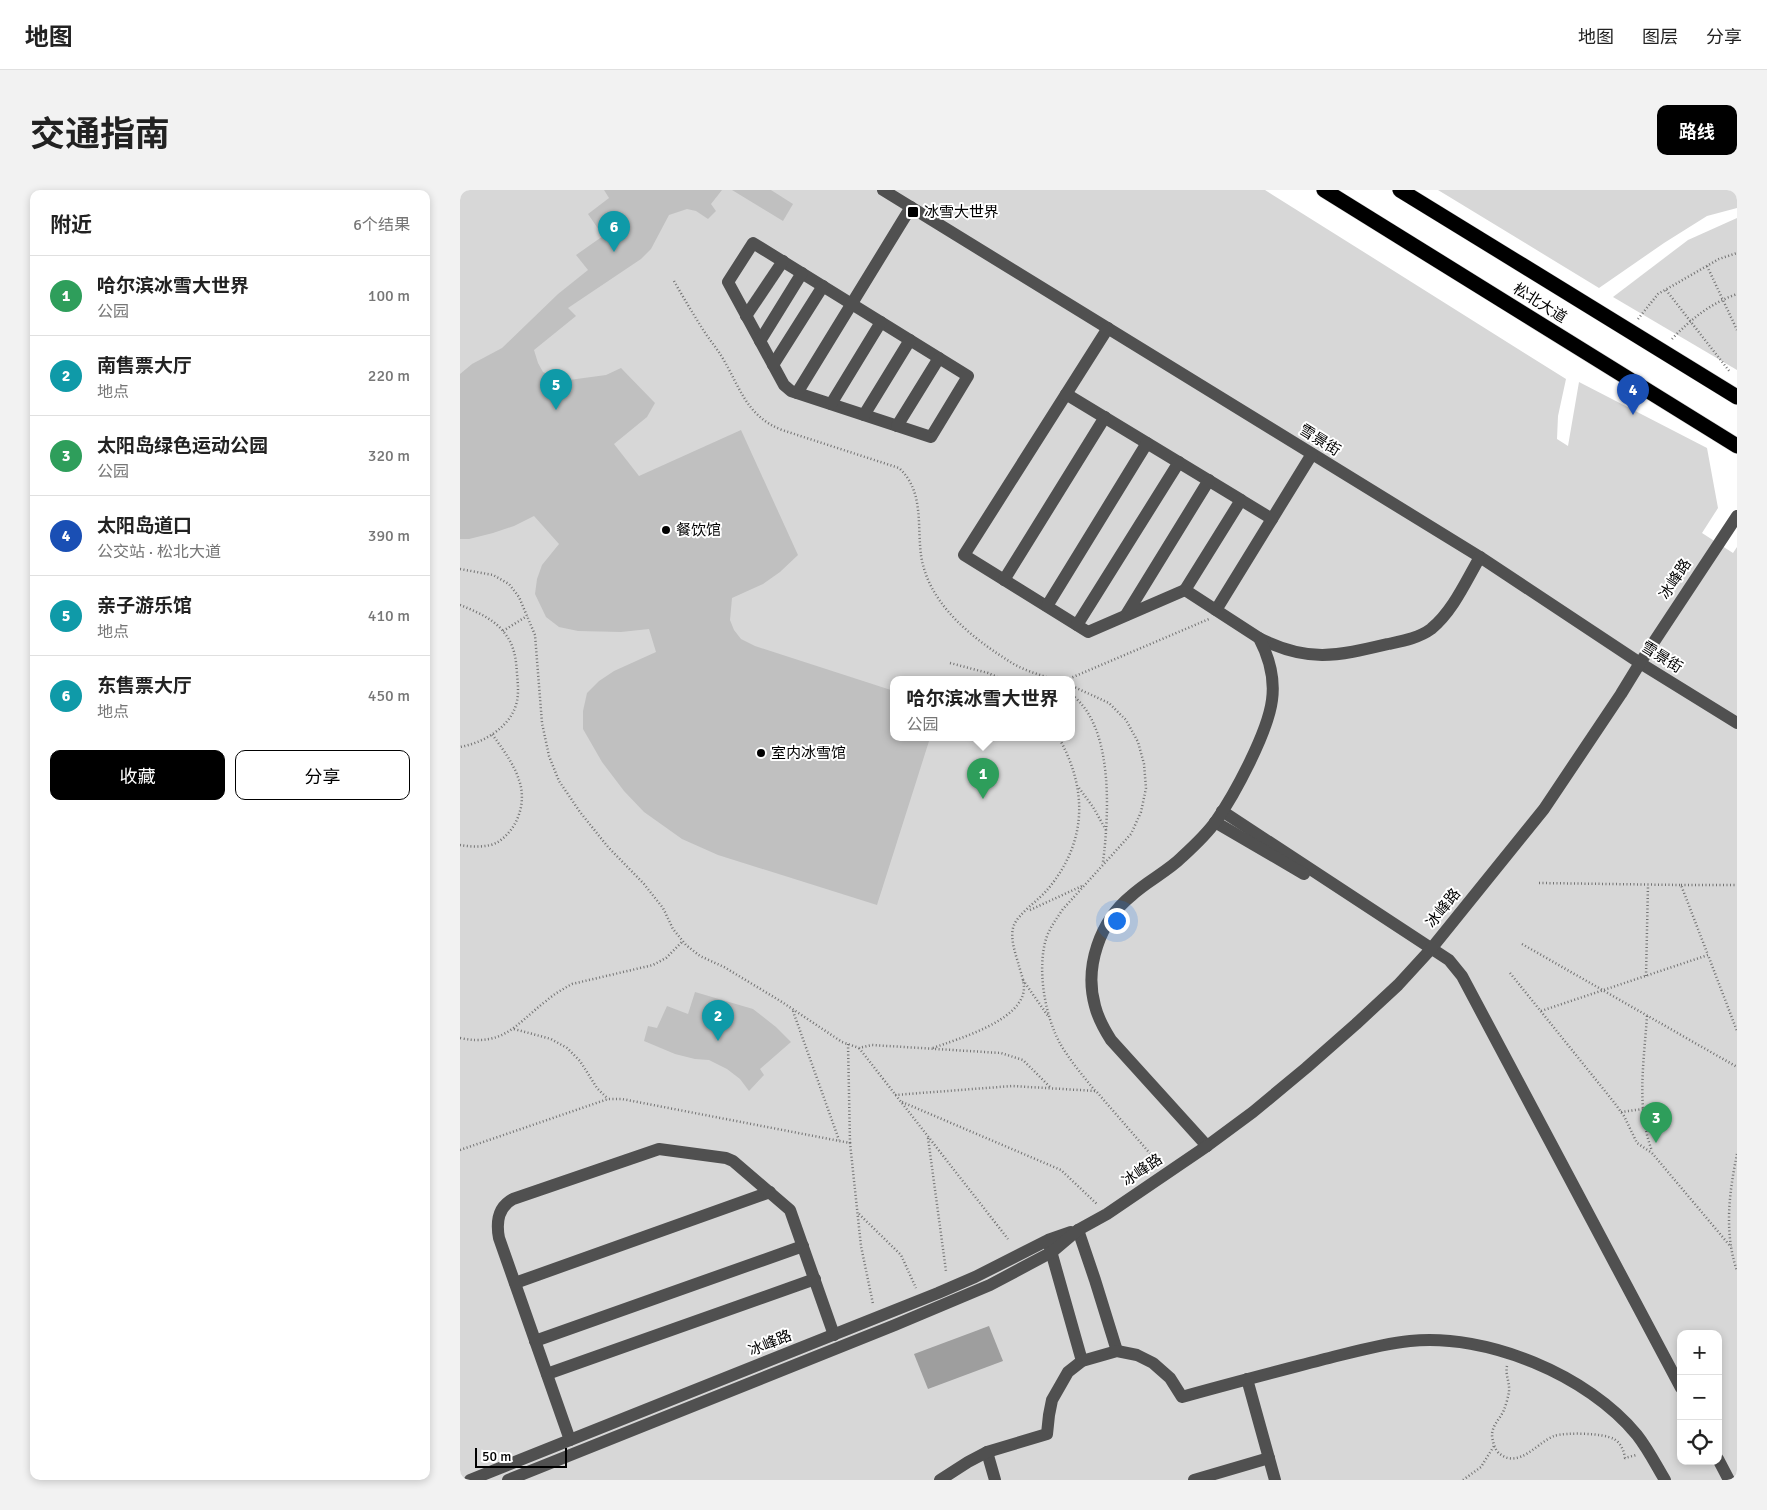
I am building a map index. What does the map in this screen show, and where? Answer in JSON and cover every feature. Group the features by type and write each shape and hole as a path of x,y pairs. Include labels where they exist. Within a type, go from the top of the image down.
{"highway":[{"name":"松北大道","path":"1324,190 1737,446"},
{"name":"松北大道","path":"1400,190 1737,397"}],"street":[{"name":"雪景街","path":"883,190 1480,558 1640,663 1737,723"},
{"path":"797,393 911,207"},
{"path":"753,243 852,304 968,376 930,437 787,389 728,282 753,243"},
{"path":"746,316 782,261"},
{"path":"760,341 802,274"},
{"path":"773,365 823,286"},
{"path":"830,404 881,322"},
{"path":"1108,328 964,555 1088,632 1185,590 1241,500"},
{"path":"864,415 910,340"},
{"path":"897,426 939,358"},
{"path":"1066,394 1272,518"},
{"path":"1004,580 1105,417"},
{"path":"1046,606 1147,443"},
{"path":"1219,612 1272,518 1312,454"},
{"path":"1078,625 1179,462"},
{"path":"1126,616 1209,480"},
{"name":"冰峰路","path":"470,1480 834,1335 975,1277 1048,1240 1078,1230 1107,1214 1207,1146 1253,1112 1306,1068 1398,985 1431,949 1544,809 1737,516"},
{"path":"1185,590 1259,638 1283,650 1316,655 1356,651 1421,635 1435,626 1450,607 1480,558"},
{"path":"1207,1146 1111,1040 1103,1027 1095,1006 1092,975 1098,942 1115,912 1130,896 1177,862 1215,822 1254,752 1272,700 1272,677 1268,658 1259,638"},
{"path":"1222,811 1431,949"},
{"path":"1215,822 1449,960 1462,976 1677,1380"},
{"path":"570,1440 499,1238 497,1226 503,1208 508,1202 522,1196 659,1149 726,1158 733,1161 790,1210 834,1335"},
{"path":"515,1283 770,1192"},
{"path":"1078,1230 1117,1351"},
{"name":"冰峰路","path":"508,1480 941,1307 990,1285 1052,1252 1078,1230"},
{"path":"1048,1240 1082,1361"},
{"path":"536,1341 803,1246"},
{"path":"547,1374 815,1279"},
{"path":"940,1480 987,1452 1048,1434 1052,1400 1068,1372 1082,1361 1117,1351 1137,1355 1154,1363 1170,1378 1182,1397 1370,1348 1410,1341 1438,1340 1489,1347 1554,1372 1591,1393 1637,1435 1665,1480"},
{"path":"1247,1379 1274,1480"},
{"path":"987,1452 995,1480"},
{"path":"1194,1480 1269,1458"},
{"path":"1721,1465 1729,1480"}],"path":[{"path":"1638,319 1658,294 1719,259 1737,253"},
{"path":"1707,266 1737,330"},
{"path":"674,281 703,330 722,357 745,401 768,425 899,468 906,475 916,492 922,556 927,578 942,603 951,615 983,643 1013,664 1042,676"},
{"path":"1666,290 1730,372"},
{"path":"1672,339 1690,321 1722,300 1737,294"},
{"path":"460,570 493,575 509,584 519,597 535,635 542,723 549,756 559,782 608,847 644,884 658,902 673,929 700,956 793,1009 835,1038 859,1048 1008,1239"},
{"path":"460,605 487,618 503,631 515,652 518,697 516,706 506,722 492,734 470,745 460,746"},
{"path":"1075,676 1219,612"},
{"path":"503,631 527,616"},
{"path":"950,663 988,672 996,676"},
{"path":"1049,1018 1044,979 1044,948 1054,922 1102,864 1122,845 1136,824 1144,801 1146,788 1145,770 1138,742 1126,720 1109,703 1075,687"},
{"path":"1075,698 1086,711 1099,738 1106,779 1106,830 1102,864"},
{"path":"460,845 480,846 498,842 516,822 520,812 522,798 520,781 492,734"},
{"path":"932,1049 986,1028 1004,1017 1022,995 1024,989 1023,978 1015,953 1014,926 1052,884 1067,860 1079,822 1078,787 1074,768 1060,741"},
{"path":"1078,787 1093,807 1106,830"},
{"path":"1539,883 1737,885"},
{"path":"1646,976 1648,885"},
{"path":"1681,885 1737,1031"},
{"path":"1026,912 1084,886"},
{"path":"460,1038 476,1040 494,1038 507,1033 560,990 572,984 653,965 666,958 683,941"},
{"path":"1522,944 1737,1067"},
{"path":"1541,1011 1708,955"},
{"path":"1510,973 1621,1112 1637,1143 1652,1153 1731,1247"},
{"path":"1023,978 1049,1018 1061,1045 1096,1092 1167,1173"},
{"path":"793,1009 840,1140"},
{"path":"1647,1016 1643,1109 1647,1139 1652,1153"},
{"path":"514,1029 551,1039 567,1048 580,1061 593,1082 608,1099"},
{"path":"848,1044 850,1143"},
{"path":"859,1048 872,1045 1001,1053 1023,1060 1051,1088"},
{"path":"895,1095 1012,1086 1096,1092"},
{"path":"900,1101 1061,1170 1107,1214"},
{"path":"1621,1112 1643,1109"},
{"path":"928,1137 946,1271"},
{"path":"1737,1154 1730,1200 1731,1247 1737,1272"},
{"path":"858,1214 901,1255 916,1288"},
{"path":"1512,1355 1506,1374 1509,1393 1504,1410 1494,1426 1492,1435 1496,1452 1504,1457 1512,1458 1529,1454 1555,1436 1582,1434 1616,1440 1623,1449 1626,1458 1648,1451"},
{"path":"1463,1480 1481,1467 1494,1444"}],"shaded area":[{"path":"460,190 1265,190 1566,379 1558,416 1557,439 1568,446 1579,382 1707,448 1718,508 1702,533 1733,553 1737,547 1737,1480 460,1480"},
{"path":"1438,190 1737,190 1737,208 1707,216 1599,288"},
{"path":"1737,218 1737,370 1613,297 1688,240"},
{"path":"989,1326 1003,1361 928,1389 914,1354"}],"building":[{"path":"604,190 722,190 711,204 716,211 708,219 696,211 687,209 669,215 651,249 641,259 568,308 576,316 534,350 538,363 543,372 553,377 569,380 606,375 621,368 655,403 647,417 614,444 639,476 741,430 798,555 780,572 763,584 732,598 730,620 734,630 741,639 755,646 890,690 890,741 929,741 877,905 718,855 682,839 644,812 624,791 602,762 583,729 583,711 587,693 599,681 614,671 656,652 649,629 621,632 578,631 559,627 546,617 535,594 537,579 542,565 559,544 534,516 514,526 493,533 469,539 460,539 460,374 472,364 502,348 558,294 588,270 576,255 603,236 588,214 609,198"},
{"path":"732,190 771,190 793,204 783,221"},
{"path":"695,992 753,1009 791,1042 760,1069 764,1075 749,1091 740,1079 727,1069 709,1060 675,1054 644,1041 648,1026 657,1028 667,1006 688,1014"}],"place":[{"name":"冰雪大世界","path":"913,212"},
{"name":"东售票大厅","path":"614,252"},
{"name":"亲子游乐馆","path":"556,410"},
{"name":"太阳岛道口","path":"1633,415"},
{"name":"餐饮馆","path":"666,530"},
{"name":"室内冰雪馆","path":"761,753"},
{"name":"哈尔滨冰雪大世界","path":"983,799"},
{"name":"南售票大厅","path":"718,1041"},
{"name":"太阳岛绿色运动公园","path":"1656,1143"}]}
